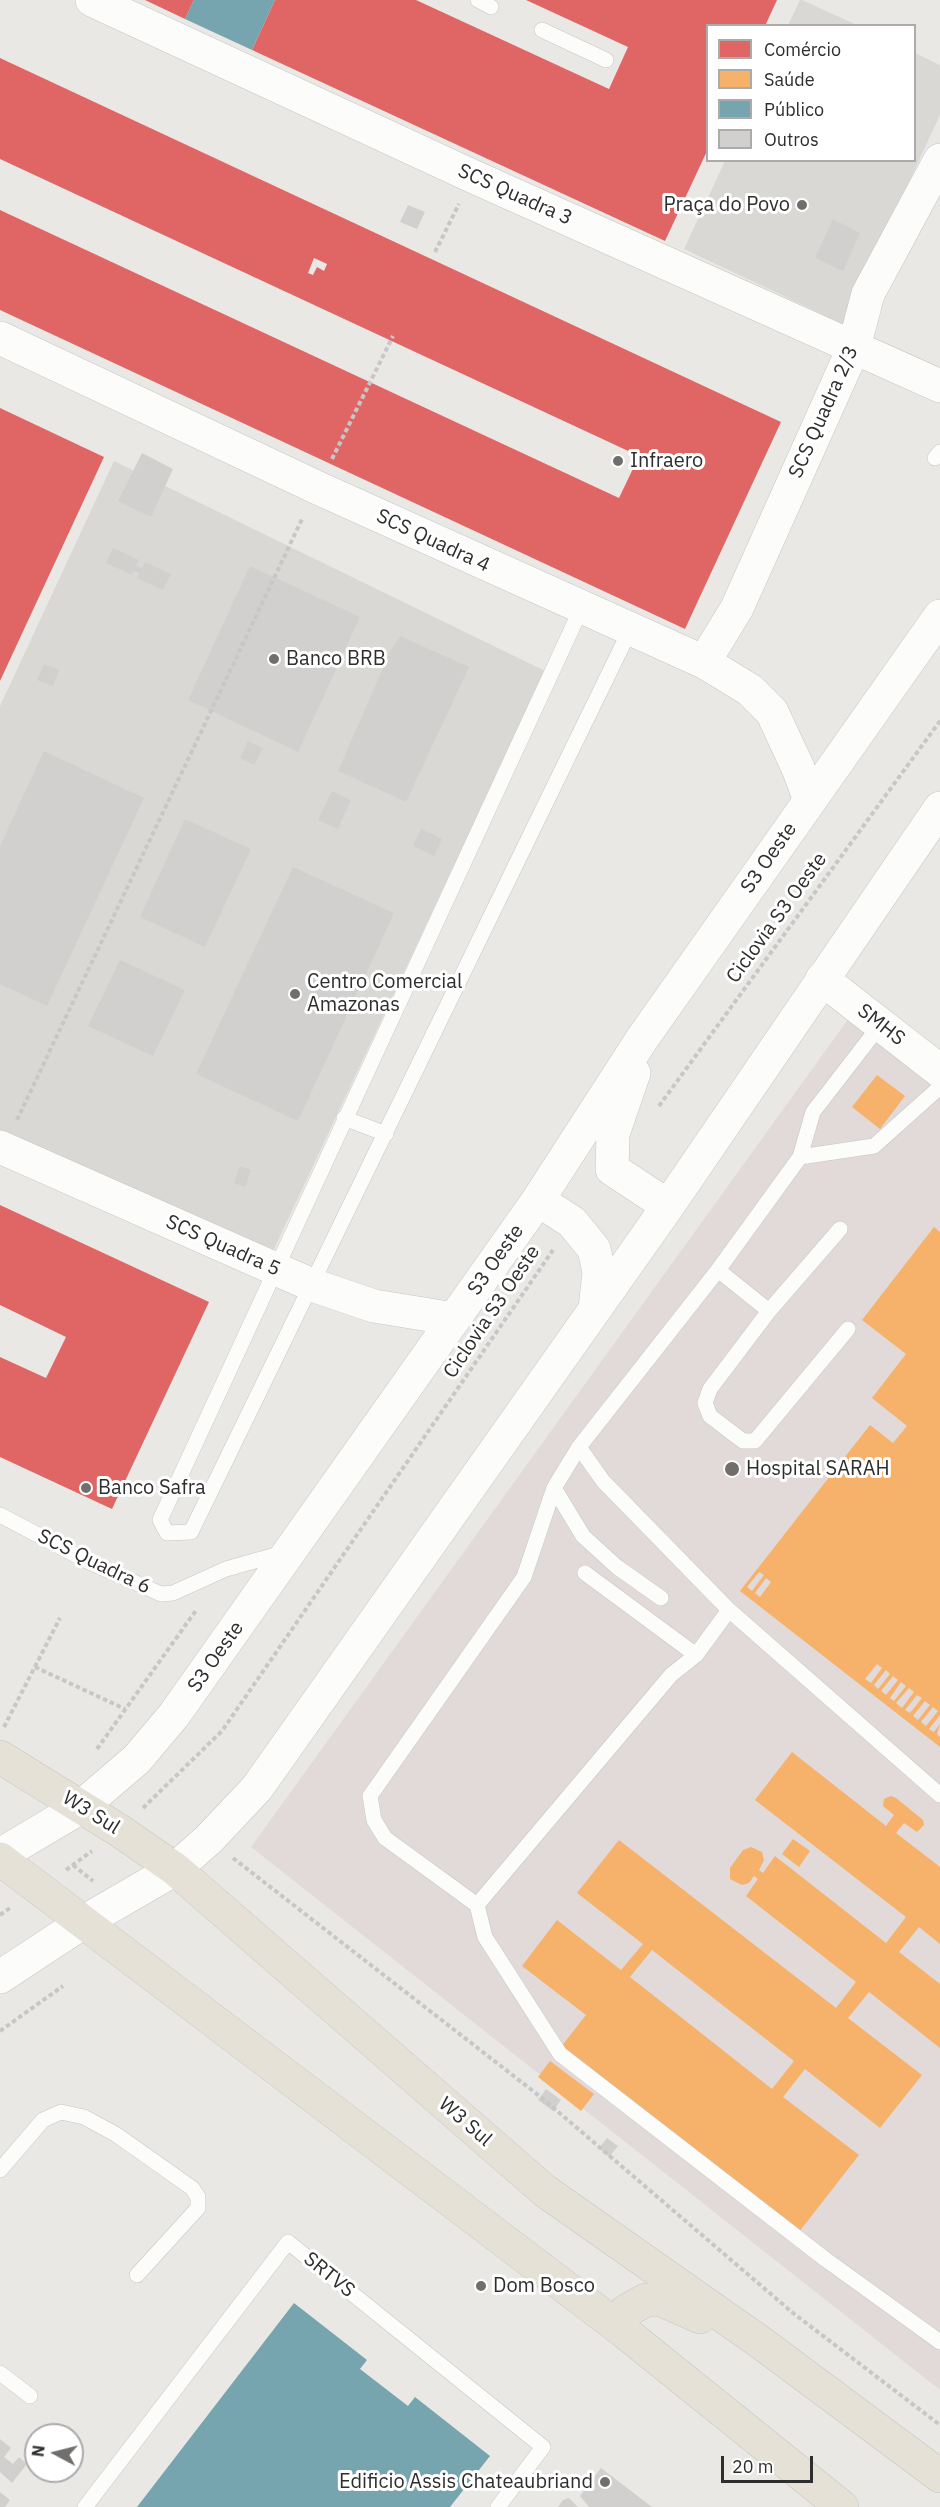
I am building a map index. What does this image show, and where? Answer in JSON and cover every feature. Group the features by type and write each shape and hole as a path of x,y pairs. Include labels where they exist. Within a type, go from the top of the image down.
{"main road":[{"name":"SCS Quadra 3","path":"92,0 472,177 940,386"},
{"name":"SCS Quadra 2/3","path":"704,662 737,608 854,347 868,294 940,160"},
{"name":"SCS Quadra 4","path":"0,338 318,488 581,609 704,662 750,690 772,712 810,800"},
{"name":"S3 Oeste","path":"0,1857 81,1807 137,1759 174,1715 538,1200 642,1039 940,616"},
{"path":"0,1977 82,1923 175,1869 209,1839 258,1788 668,1206 940,808"},
{"name":"SMHS","path":"822,979 940,1071"},
{"path":"642,1039 631,1088 613,1134 612,1169 668,1206"},
{"name":"SCS Quadra 5","path":"0,1147 312,1285 374,1306 454,1319"},
{"path":"538,1200 572,1222 594,1249 599,1272 594,1309"},
{"name":"W3 Sul","path":"0,1757 120,1831 175,1869 545,2191 760,2342 940,2476"},
{"path":"0,1857 82,1923 622,2330 842,2507"},
{"path":"622,2330 622,2318 630,2307 646,2300 659,2299 760,2342"}],"lane":[{"path":"542,30 606,60"},
{"path":"581,609 160,1520 167,1533 191,1532 630,630"},
{"path":"881,1024 813,1112 800,1157 718,1270 579,1447 554,1488 524,1577 370,1796 374,1820 385,1838 477,1905 485,1937 560,2054 825,2259 940,2342"},
{"path":"800,1157 874,1146 940,1088"},
{"path":"344,1118 386,1134"},
{"path":"840,1229 769,1311 710,1389 705,1403 710,1416 742,1441 755,1441 848,1329"},
{"path":"718,1270 769,1311"},
{"path":"579,1447 603,1481 729,1610 940,1796"},
{"path":"554,1488 583,1536 617,1567 661,1598"},
{"name":"SCS Quadra 6","path":"0,1515 87,1561 161,1594 173,1593 226,1569 292,1550"},
{"path":"585,1573 696,1655"},
{"path":"477,1905 670,1675 696,1655 729,1610"},
{"path":"0,2170 43,2120 61,2112 84,2117 117,2135 192,2188 198,2197 198,2208 137,2275"},
{"name":"SRTVS","path":"85,2507 288,2242 543,2447 498,2507"},
{"path":"0,2373 30,2396"}],"path":[{"path":"0,1147 9,1137 318,488 393,336"},
{"name":"Ciclovia S3 Oeste","path":"655,1111 940,722"},
{"name":"Ciclovia S3 Oeste","path":"39,1890 120,1831 222,1731 572,1222"},
{"path":"0,1735 60,1618"},
{"path":"35,1667 125,1709"},
{"path":"209,1839 542,2098 793,2313 940,2425"},
{"path":"0,2031 63,1986"}],"shaded area":[{"path":"802,0 855,24 788,24"},
{"name":"Praça do Povo","path":"916,53 940,65 940,115 843,324 684,249 725,162 916,162"},
{"path":"114,461 545,671 268,1262 0,1133 0,706"},
{"name":"Hospital SARAH","path":"849,1018 940,1092 940,2390 251,1847"}],"building: Comércio":[{"path":"145,0 194,0 185,19"},
{"path":"275,0 416,0 609,89 628,47 526,0 777,0 766,24 706,24 706,153 665,241 252,50"},
{"path":"0,58 781,422 685,629 0,310 0,210 619,498 639,456 0,159","holes":["314,258 327,264 324,271 317,267 313,275 308,273"]},
{"path":"0,408 104,457 0,681"},
{"path":"0,1205 209,1302 112,1509 0,1457 0,1357 46,1378 66,1337 0,1305"}],"building: Saúde":[{"path":"877,1075 905,1096 880,1129 852,1107"},
{"name":"Hospital SARAH","path":"934,1227 940,1232 940,1715 929,1729 934,1732 940,1724 937,1734 940,1737 940,1747 740,1591 870,1425 893,1443 907,1426 872,1398 906,1354 862,1320","holes":["759,1572 764,1575 752,1591 747,1587","766,1578 771,1582 760,1597 755,1593","877,1664 882,1668 871,1683 865,1679","886,1670 890,1674 878,1689 874,1685","893,1676 898,1680 886,1695 881,1691","901,1682 906,1686 894,1701 890,1698","909,1688 914,1692 902,1708 896,1703","917,1695 922,1698 910,1713 905,1710","925,1701 930,1705 918,1720 913,1716","933,1707 938,1711 926,1726 921,1722"]},
{"path":"792,1752 886,1826 894,1815 883,1806 884,1799 891,1796 896,1798 923,1820 924,1825 917,1832 904,1823 896,1833 940,1867 940,1944 919,1927 899,1952 940,1984 940,2048 869,1992 848,2018 922,2075 880,2128 805,2069 783,2097 859,2155 799,2232 561,2047 586,2015 522,1966 557,1920 621,1970 643,1944 577,1893 619,1840 836,2008 856,1982 746,1896 758,1879 754,1876 749,1883 742,1885 730,1879 730,1868 743,1850 751,1847 762,1852 764,1860 759,1870 763,1873 775,1856 886,1943 906,1917 755,1800","holes":["652,1950 794,2061 772,2089 630,1977"]},
{"path":"793,1839 810,1851 799,1867 782,1854"},
{"path":"550,2061 594,2094 581,2111 538,2077"}],"building: Público":[{"path":"194,0 275,0 252,50 185,19"},
{"path":"294,2303 367,2360 360,2369 408,2406 415,2397 490,2456 450,2507 137,2507"}],"building: Outros":[{"path":"408,205 425,212 417,229 400,222"},
{"path":"833,219 860,233 843,271 815,258"},
{"path":"142,453 173,469 151,517 118,501"},
{"path":"113,548 139,560 136,566 142,568 145,562 171,574 163,590 137,578 139,573 134,571 132,575 106,563"},
{"name":"Banco BRB","path":"250,566 360,617 298,752 188,700"},
{"path":"400,636 469,667 406,802 338,771 390,652"},
{"path":"44,664 59,670 53,686 37,680"},
{"path":"248,741 263,748 254,765 240,758"},
{"path":"44,751 144,798 47,1006 0,984 0,846"},
{"path":"332,791 351,800 338,829 318,820"},
{"path":"185,819 251,849 205,947 140,917"},
{"path":"421,829 442,839 434,856 413,846"},
{"name":"Centro Comercial Amazonas","path":"293,867 394,913 298,1121 196,1074"},
{"path":"120,960 185,990 153,1056 88,1026"},
{"path":"240,1166 251,1170 245,1187 234,1183"},
{"path":"546,2089 561,2100 553,2111 538,2100"},
{"path":"607,2138 618,2146 609,2157 599,2148"},
{"path":"0,2439 11,2448 4,2457 13,2464 19,2457 24,2461 24,2468 12,2483 0,2472"},
{"name":"Edificio Assis Chateaubriand","path":"601,2468 652,2507 589,2507 580,2496"},
{"path":"0,2492 10,2500 5,2507 0,2507"},
{"name":"Edificio Assis Chateaubriand","path":"569,2498 578,2507 558,2507 563,2500"}],"place":[{"name":"Praça do Povo","path":"802,205"},
{"name":"Infraero","path":"618,461"},
{"name":"Banco BRB","path":"274,659"},
{"name":"Centro Comercial Amazonas","path":"295,994"},
{"name":"Hospital SARAH","path":"732,1469"},
{"name":"Banco Safra","path":"86,1488"},
{"name":"Dom Bosco","path":"481,2286"},
{"name":"Edificio Assis Chateaubriand","path":"605,2482"}]}
